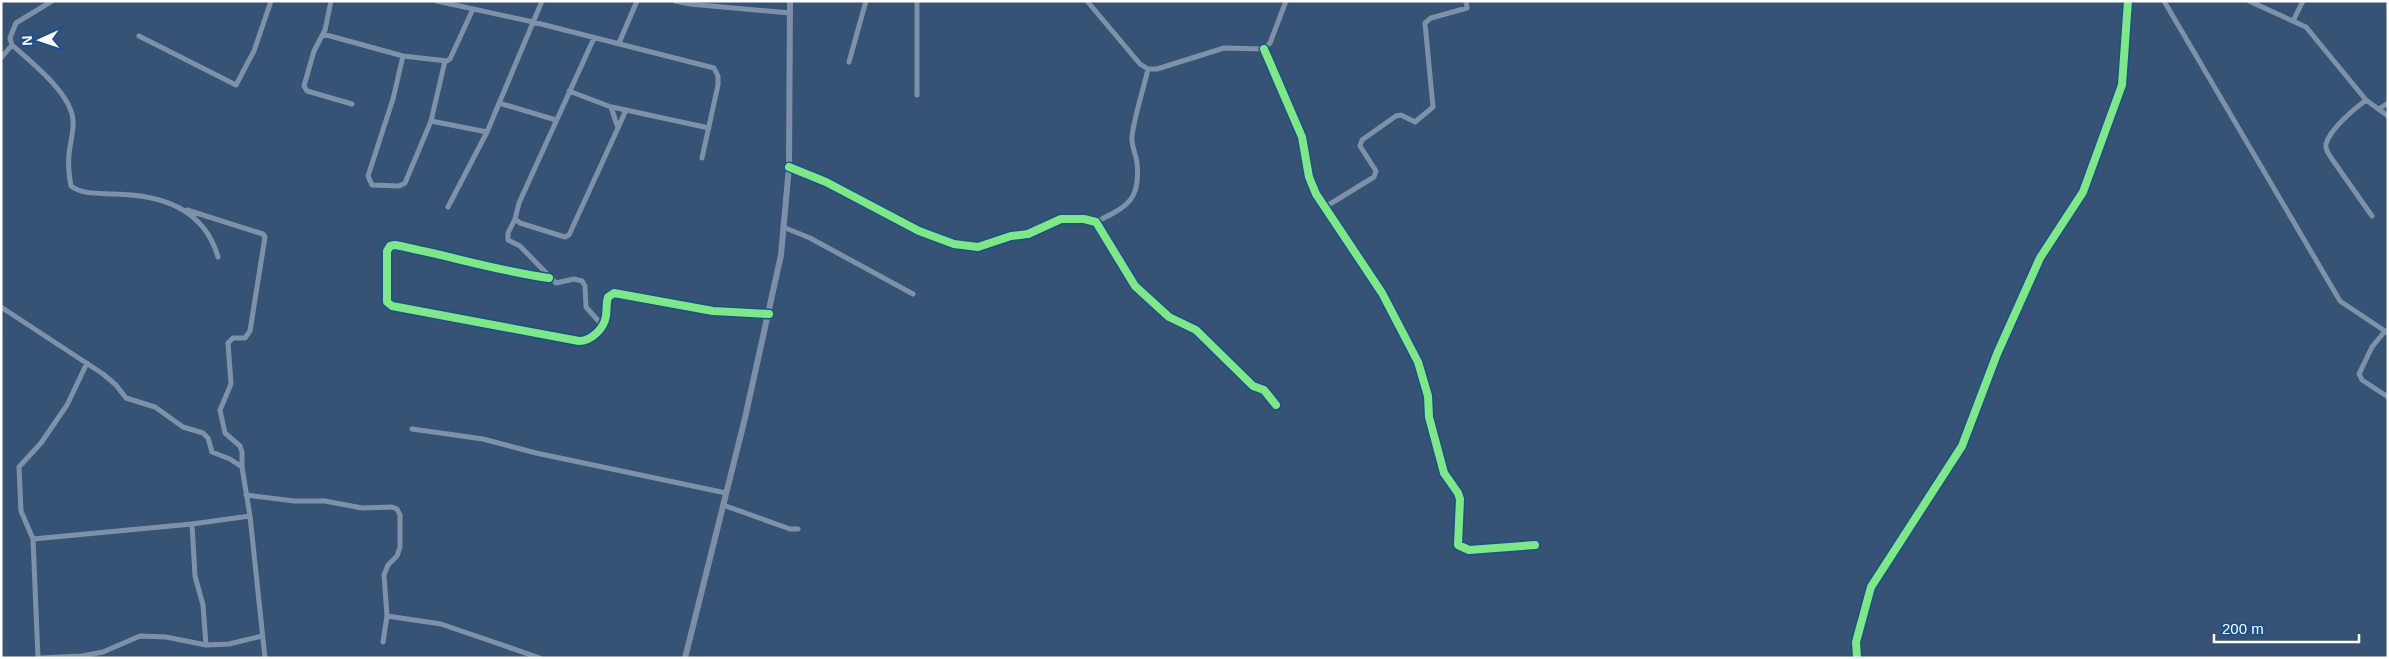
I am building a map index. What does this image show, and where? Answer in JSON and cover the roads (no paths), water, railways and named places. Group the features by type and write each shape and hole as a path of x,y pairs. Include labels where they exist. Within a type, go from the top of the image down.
{"main road":[{"path":"686,658 769,314 781,256 789,167 790,1"}],"street":[{"path":"52,1 16,23 10,38 12,45 49,79 66,101 71,111 73,120 69,155 71,186 85,193 148,195 263,234 265,237 250,331 245,338 233,338 228,343 231,384 220,410 225,434 240,446 250,516 265,658"},
{"path":"139,36 236,85 254,51 271,1"},
{"path":"332,1 324,34 314,51 305,79 304,89 352,104"},
{"path":"437,1 533,22 714,68 718,76 718,85 702,158"},
{"path":"448,207 487,132 542,1"},
{"path":"618,43 637,1"},
{"path":"674,1 790,13"},
{"path":"850,62 866,1"},
{"path":"917,95 918,1"},
{"path":"1087,1 1140,64 1148,69 1157,69 1224,48 1264,49 1270,43 1286,1"},
{"path":"1324,207 1374,178 1376,171 1360,146 1362,140 1396,116 1401,115 1414,122 1433,107 1425,22 1432,18 1467,8 1466,1"},
{"path":"1857,658 1856,642 1871,587 1962,446 1997,354 2040,258 2083,192 2122,85 2128,1"},
{"path":"2164,1 2340,301 2386,332 2372,347 2359,374 2362,380 2388,396"},
{"path":"2249,1 2306,27 2366,100 2388,116"},
{"path":"2293,21 2303,1"},
{"path":"324,34 403,56 445,61 450,59 473,9"},
{"path":"594,38 519,203 507,239 536,260 550,278 556,282 574,278 582,281 585,286 586,306 602,325"},
{"path":"1,58 12,45"},
{"path":"1264,49 1302,137 1309,177 1316,194 1382,293 1418,362 1428,396 1429,418 1444,473 1458,493 1458,546 1469,550 1534,545"},
{"path":"403,56 394,99 368,176 372,184 399,186 405,183 431,121 445,61"},
{"path":"789,167 826,182 919,231 954,244 978,247 1011,236 1028,234 1061,219 1084,219 1096,222 1124,208 1138,183 1137,162 1132,138 1148,69"},
{"path":"569,90 611,107 709,128"},
{"path":"2366,100 2344,117 2326,144 2332,159 2372,216"},
{"path":"499,103 556,120"},
{"path":"2378,109 2388,103"},
{"path":"611,107 618,128"},
{"path":"515,219 520,224 568,236 626,110"},
{"path":"431,121 487,132"},
{"path":"188,210 215,246 218,257"},
{"path":"1096,222 1135,286 1169,317 1196,330 1253,386 1264,390 1276,405"},
{"path":"783,227 810,238 913,294"},
{"path":"550,278 511,272 487,264 433,255 395,245 390,246 387,251 387,302 392,306 579,341 590,339 602,325 606,319 608,296 619,292 713,311 769,314"},
{"path":"1,307 87,363 116,385 126,398 155,407 183,427 202,433 208,438 212,452 230,459 242,467"},
{"path":"87,363 67,405 40,443 19,467 21,511 33,539 39,658 82,656 103,652 140,636 166,637 206,645 229,644 262,636"},
{"path":"412,429 483,438 536,453 726,493"},
{"path":"246,495 294,501 325,501 362,508 392,507 398,509 400,515 400,546 397,556 388,565 384,575 387,616 384,642"},
{"path":"723,505 790,529 798,529"},
{"path":"33,539 192,524 250,516"},
{"path":"192,524 195,576 203,605 206,645"},
{"path":"387,616 440,624 529,656 540,658"}]}
